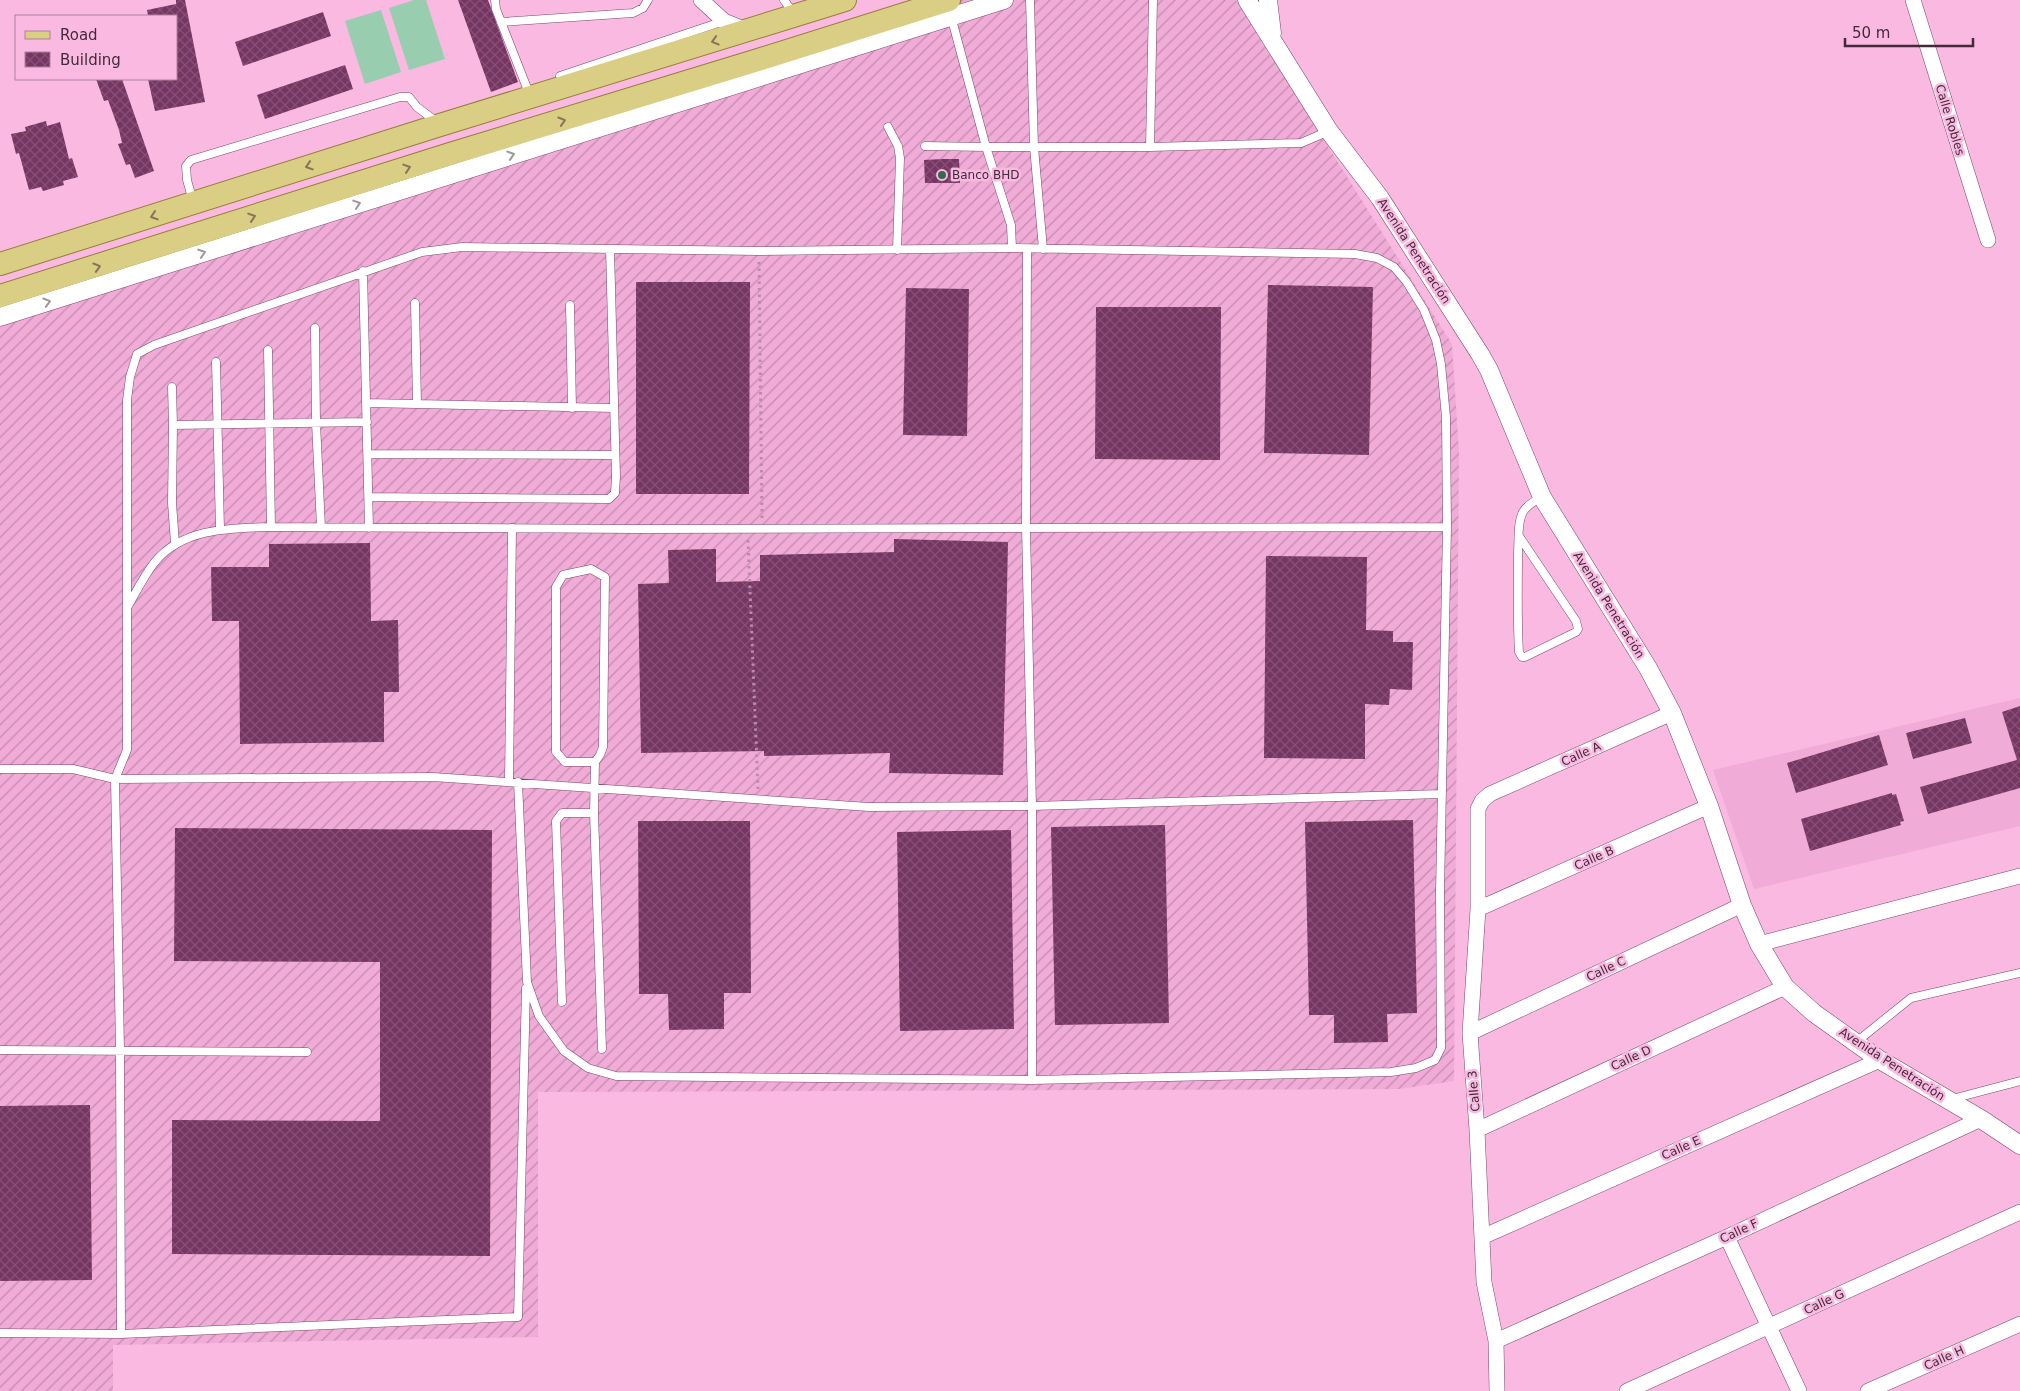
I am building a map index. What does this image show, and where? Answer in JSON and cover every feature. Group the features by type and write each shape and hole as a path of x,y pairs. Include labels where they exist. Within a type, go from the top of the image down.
{"main road":[{"path":"0,264 440,124 532,90 748,31 789,8 845,0"},
{"path":"0,296 450,154 758,60 950,8"}],"street":[{"path":"701,0 724,21 748,31"},
{"path":"0,317 950,8 1004,0"},
{"name":"Avenida Penetración","path":"1247,0 1329,131 1380,198 1489,370 1542,497 1648,668 1672,713 1709,806 1742,905 1759,944 1785,987 1814,1013 1880,1060 1981,1119 2020,1145"},
{"path":"1268,0 1273,39"},
{"name":"Calle Robles","path":"1913,0 1988,240"},
{"name":"Calle A","path":"1490,794 1672,713"},
{"name":"Calle 3","path":"1490,794 1482,801 1478,809 1478,909 1470,1033 1478,1130 1484,1282 1496,1341 1496,1391"},
{"name":"Calle B","path":"1478,909 1709,806"},
{"path":"1759,944 2020,876"},
{"name":"Calle C","path":"1470,1033 1742,905"},
{"name":"Calle D","path":"1478,1130 1785,987"},
{"name":"Calle E","path":"1482,1236 1880,1060"},
{"name":"Calle F","path":"1496,1341 1727,1237 1981,1119"},
{"name":"Calle G","path":"1627,1391 2020,1212"},
{"path":"1727,1237 1799,1391"},
{"name":"Calle H","path":"1868,1391 2020,1324"}],"lane":[{"path":"495,0 501,22 532,90"},
{"path":"501,22 633,13 643,8 648,0"},
{"path":"1030,0 1034,147 1043,249"},
{"path":"1150,147 1154,0"},
{"path":"950,8 986,147 1011,225 1012,248"},
{"path":"555,78 724,21"},
{"path":"193,203 187,180 186,166 191,160 400,97 409,97 416,107 440,124"},
{"path":"888,127 898,146 900,158 897,250"},
{"path":"925,146 1150,147 1301,143 1329,131"},
{"path":"121,1334 120,1050 115,779 127,750 128,400 130,377 137,354 154,346 363,271 422,252 462,247 758,251 1027,248 1355,254 1377,258 1394,267 1406,281 1424,310 1436,340 1446,417 1447,527 1442,794 1441,1048 1435,1060 1416,1068 1391,1072 1032,1080 616,1076 588,1068 564,1051 538,1016 527,982"},
{"path":"1027,248 1026,528 1032,806 1032,1080"},
{"path":"369,497 609,499 615,493 610,249"},
{"path":"363,271 369,528"},
{"path":"414,303 417,404"},
{"path":"570,305 572,408"},
{"path":"315,328 316,423 321,528"},
{"path":"268,350 271,527"},
{"path":"216,362 220,529"},
{"path":"172,387 172,503 176,543"},
{"path":"366,403 614,408"},
{"path":"173,425 367,422"},
{"path":"368,454 615,456"},
{"path":"1519,536 1576,621 1578,629 1576,632 1522,657 1518,644 1519,536 1522,513 1542,497"},
{"path":"127,608 154,563 176,543 220,529 271,527 762,529 1447,527"},
{"path":"509,782 512,528"},
{"path":"595,762 565,762 556,752 556,587 564,575 591,569 605,577 603,746 595,762 594,813 602,1049"},
{"path":"0,769 73,769 115,779 433,777 869,807 1032,806 1442,794"},
{"path":"0,1333 121,1334 518,1317 527,982 518,782"},
{"path":"562,1002 556,821 562,813 594,813"},
{"path":"1855,1043 1911,998 2020,973"},
{"path":"0,1050 307,1052"},
{"path":"1948,1100 2020,1081"}],"path":[{"path":"758,251 762,529"},
{"path":"747,529 758,799"}],"shaded area":[{"path":"961,0 1236,0 1452,344 1459,453 1454,1081 1399,1089 538,1092 538,1337 113,1345 113,1391 0,1391 0,301"},
{"path":"2020,698 2020,826 1754,889 1713,770"}],"green space":[{"path":"414,0 426,0 445,59 409,70 389,8"},
{"path":"381,10 401,72 365,84 345,21"}],"building":[{"path":"176,0 185,0 205,102 155,111 148,80 178,80 178,15 148,15 147,10 176,4"},
{"path":"458,0 488,0 518,82 491,92"},
{"path":"323,12 331,36 243,66 235,42"},
{"path":"345,65 353,89 265,119 257,95"},
{"path":"96,80 122,80 154,171 135,178 130,164 126,165 118,144 122,143 108,100 104,101"},
{"path":"46,121 47,126 60,122 69,159 72,158 78,177 63,181 64,185 43,191 41,187 29,190 19,153 16,154 11,134 26,131 25,127"},
{"name":"Banco BHD","path":"959,159 960,183 925,183 924,160"},
{"path":"636,282 750,282 749,494 636,494"},
{"path":"1268,285 1373,287 1369,455 1264,453"},
{"path":"906,288 969,289 967,436 903,435"},
{"path":"1096,307 1221,307 1220,460 1095,459"},
{"path":"894,539 1008,542 1003,775 889,773 890,753 764,756 764,751 641,753 638,584 669,583 668,550 716,549 716,582 760,581 760,555 894,552"},
{"path":"370,543 371,621 398,620 399,692 384,692 384,742 240,744 239,621 212,621 211,567 269,567 269,544"},
{"path":"1266,556 1367,557 1366,630 1393,631 1393,642 1413,642 1412,690 1390,689 1389,705 1365,704 1365,759 1264,758"},
{"path":"2020,706 2020,788 1928,814 1920,787 2017,760 2002,712"},
{"path":"1965,718 1972,743 1913,759 1906,733"},
{"path":"1879,735 1888,765 1796,793 1787,763"},
{"path":"1892,793 1892,795 1896,794 1904,821 1900,822 1901,825 1810,851 1801,819"},
{"path":"1413,820 1417,1013 1387,1014 1388,1042 1334,1043 1334,1015 1309,1015 1305,822"},
{"path":"638,821 750,821 751,993 724,993 724,1029 669,1030 668,994 639,994"},
{"path":"1165,825 1169,1023 1055,1025 1051,827"},
{"path":"175,828 492,830 490,1256 172,1254 172,1120 380,1121 380,962 174,961"},
{"path":"1011,830 1014,1029 900,1031 897,832"},
{"path":"90,1105 92,1280 0,1281 0,1106"}],"place":[{"name":"Banco BHD","path":"942,175"}]}
